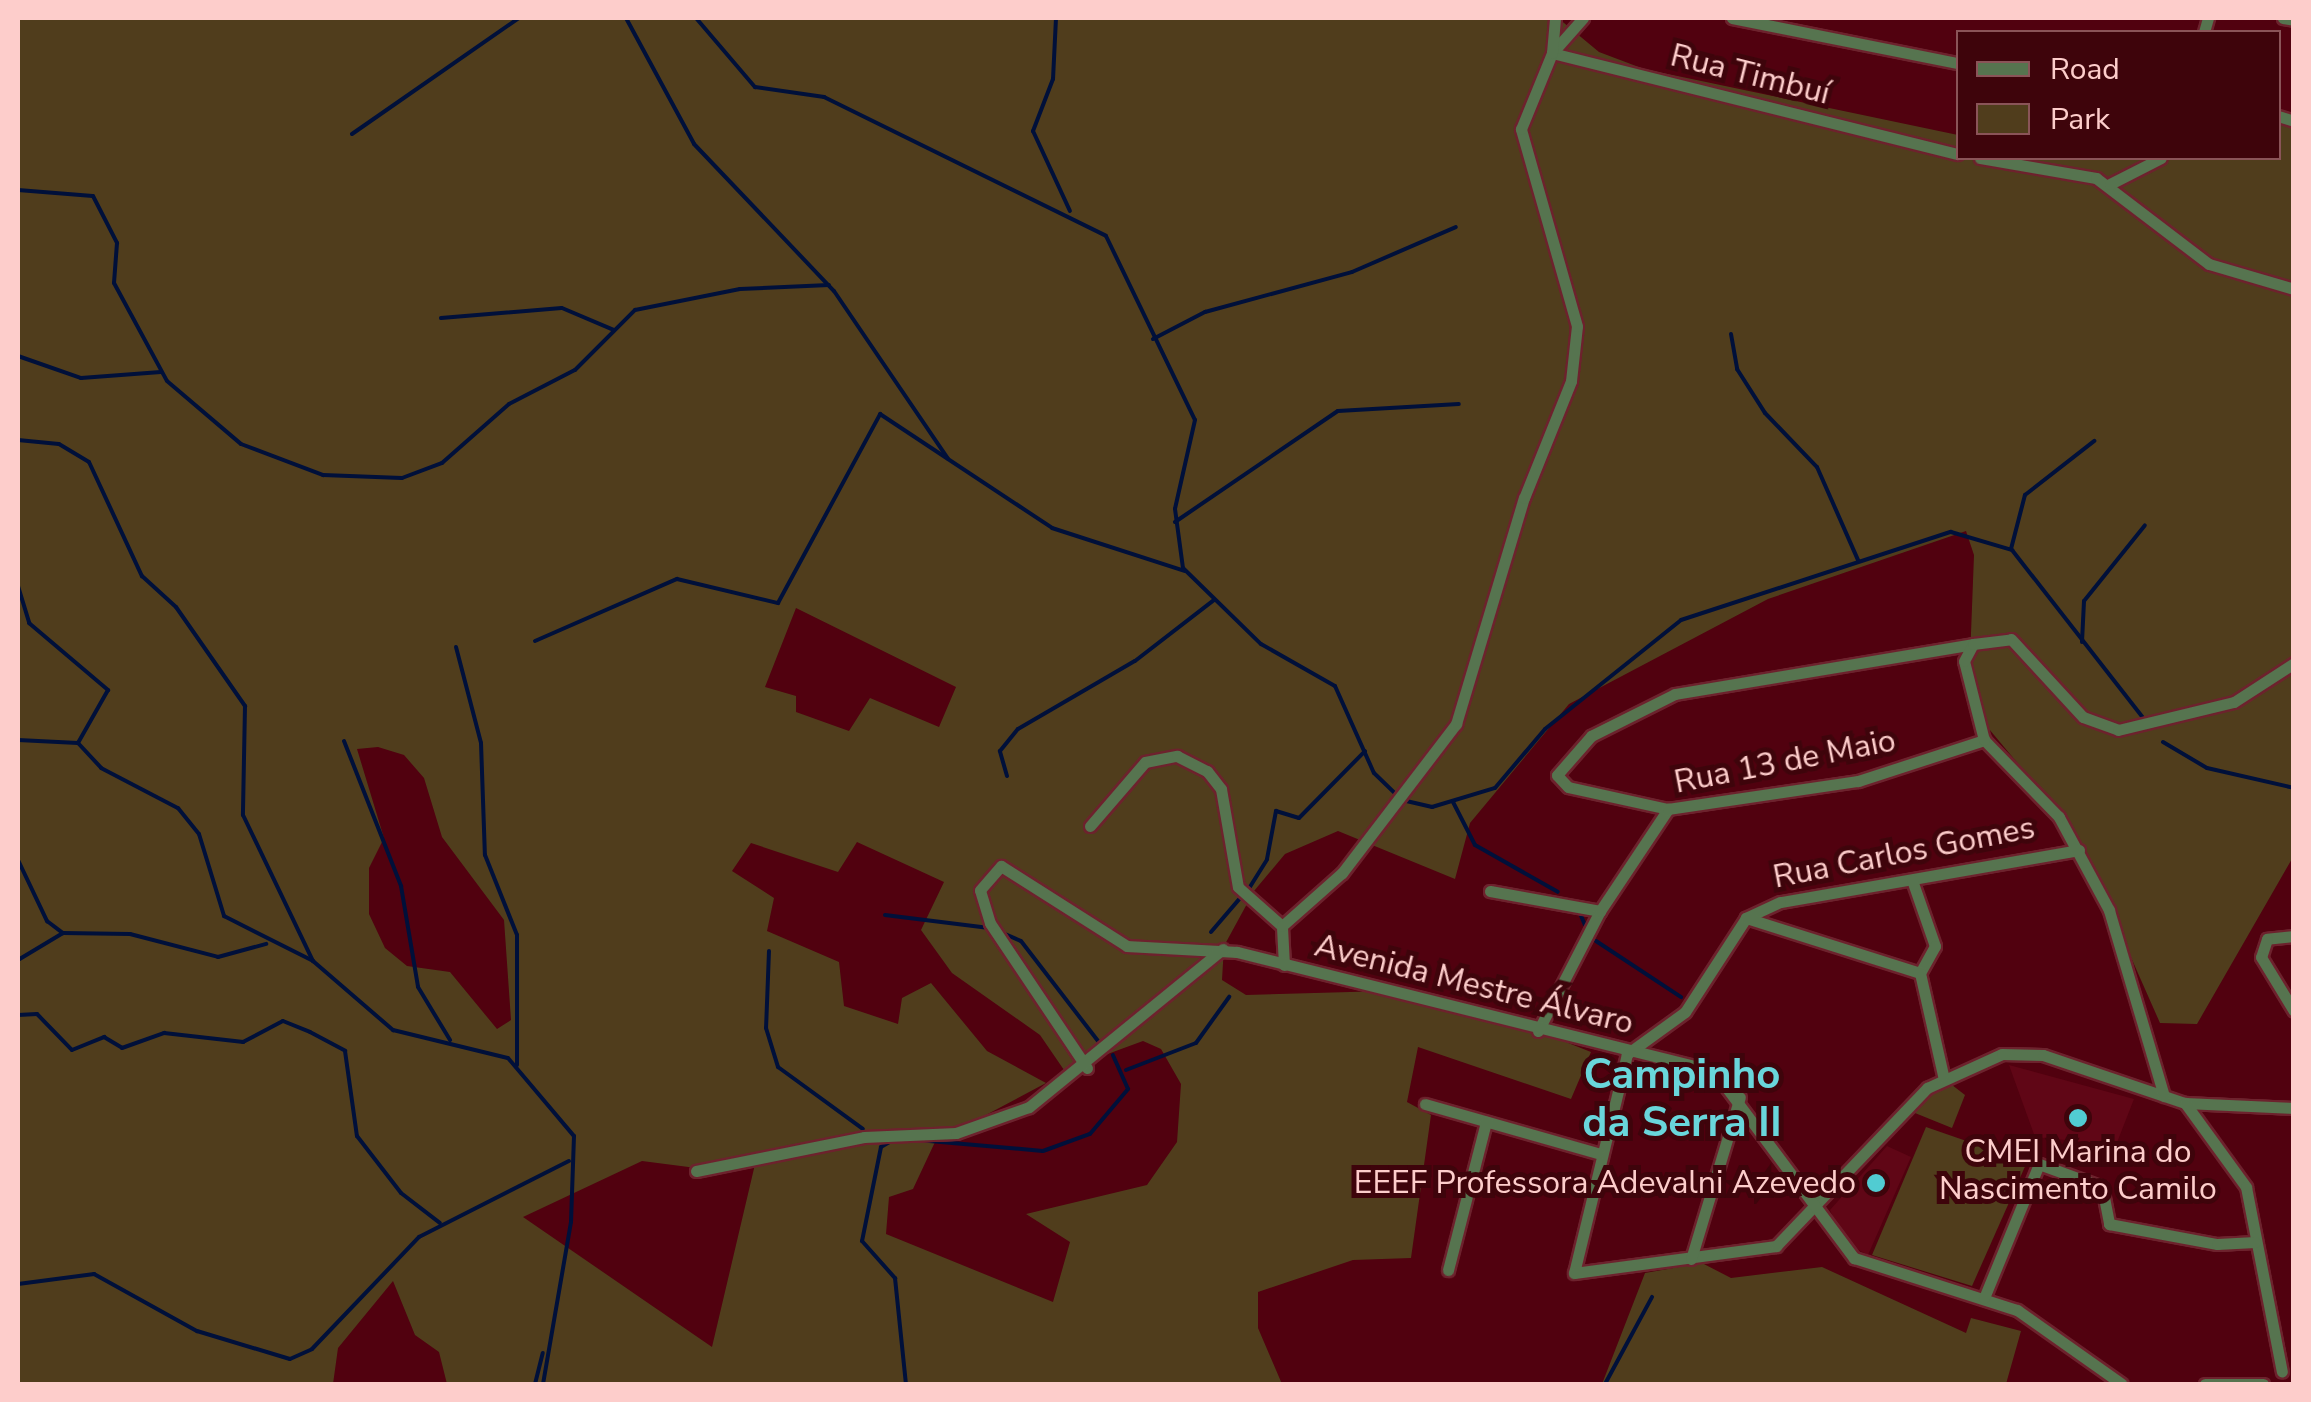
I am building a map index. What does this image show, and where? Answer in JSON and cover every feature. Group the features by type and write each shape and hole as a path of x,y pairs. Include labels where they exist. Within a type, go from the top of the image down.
{"street":[{"path":"1282,926 1332,884 1460,716 1577,353 1521,129 1552,53 1554,18"},
{"path":"1552,53 1584,18"},
{"path":"1732,18 1956,63"},
{"path":"2283,18 2294,20"},
{"name":"Rua Timbuí","path":"1552,53 1956,154"},
{"path":"1990,160 2110,184 2209,264 2294,289"},
{"path":"2110,184 2157,160"},
{"path":"1668,809 1568,786 1557,775 1591,736 1675,694 1974,644 2012,639 2082,717 2118,730 2220,707 2294,663"},
{"path":"1974,644 1964,672 1984,740 2079,850 2114,924 2164,1096"},
{"path":"2274,674 2294,671"},
{"name":"Rua 13 de Maio","path":"1538,1030 1600,911 1668,809 1858,781 1984,740"},
{"path":"1090,826 1145,762 1178,756 1207,771 1221,790 1238,887 1282,926 1284,965"},
{"name":"Rua Carlos Gomes","path":"1627,1054 1686,1012 1746,918 1780,902 2079,850"},
{"name":"Avenida Mestre Álvaro","path":"1087,1068 990,923 980,890 995,869 1014,866 1111,940 1223,949 1627,1054 1714,1072 1740,1097 1817,1206 1864,1264 1984,1298 2050,1328 2122,1384"},
{"path":"1912,880 1935,946 1920,973 1943,1075"},
{"path":"1490,891 1600,911"},
{"path":"1746,918 1920,973"},
{"path":"2294,936 2267,939 2263,964 2294,1011"},
{"path":"696,1171 864,1138 967,1130 1029,1107 1087,1068 1223,949"},
{"path":"1627,1054 1597,1153 1572,1267 1586,1278 1766,1250 1817,1206 1943,1075 2002,1054 2043,1055 2185,1103 2294,1108"},
{"path":"1692,1259 1740,1097"},
{"path":"2185,1103 2246,1186 2255,1242 2288,1374 2264,1384 2205,1384"},
{"path":"1426,1104 1597,1153"},
{"path":"1448,1270 1486,1122"},
{"path":"1984,1298 2039,1164 2102,1186 2109,1224 2217,1244 2255,1242"}],"shaded area":[{"name":"CMEI Marina do Nascimento Camilo","path":"2009,1065 2134,1099 2116,1145 2035,1137"},
{"name":"EEEF Professora Adevalni Azevedo","path":"1887,1146 1911,1157 1868,1255 1845,1243 1830,1210"}],"green space":[{"path":"18,18 1558,18 1599,52 1644,69 1956,135 1956,160 2281,160 2281,125 2293,128 2293,857 2197,1024 2160,1023 2076,833 1989,729 1969,685 1974,555 1966,531 1768,599 1569,704 1470,823 1455,879 1338,831 1285,854 1254,891 1224,946 1222,980 1246,995 1386,991 1480,1008 1591,1052 1571,1099 1418,1047 1407,1102 1431,1115 1411,1258 1353,1260 1258,1292 1258,1328 1282,1384 447,1384 439,1352 415,1335 393,1281 338,1348 333,1384 18,1384","holes":["796,608 956,687 939,727 870,698 849,731 796,712 796,696 765,687","378,747 404,755 424,778 442,837 504,920 511,1020 497,1029 450,972 407,966 385,948 369,914 369,868 384,838 357,749","857,842 944,882 921,930 952,973 1040,1035 1064,1070 1143,1041 1161,1049 1181,1084 1177,1142 1147,1185 1026,1214 1070,1242 1053,1302 886,1234 889,1197 913,1189 935,1142 1046,1083 987,1051 931,983 902,998 898,1024 844,1006 839,962 767,931 774,898 732,871 751,843 838,872","756,1160 712,1347 523,1217 642,1161 704,1169"]},
{"path":"1943,1078 1965,1095 1952,1128 1910,1111"},
{"path":"1926,1127 2027,1162 1972,1286 1872,1255"},
{"path":"1702,1263 1731,1278 1822,1267 1966,1333 1971,1318 2021,1331 2006,1384 1602,1384 1645,1273"}],"waterway":[{"path":"352,134 519,18"},
{"path":"626,18 694,144 834,291 948,459"},
{"path":"696,18 755,87 824,97 1106,236 1195,420 1175,509 1183,568 1261,644 1335,686 1374,773 1402,800 1432,807 1495,788 1545,729 1681,620 1951,532 2012,550 2145,720"},
{"path":"1056,18 1053,79 1033,131 1070,211"},
{"path":"18,190 93,196 117,243 114,283 167,381 241,444 323,475 402,478 442,463 509,404 575,370 635,310 740,289 829,285"},
{"path":"1153,339 1205,312 1352,272 1456,227"},
{"path":"441,318 562,308 614,330"},
{"path":"1731,334 1737,369 1765,413 1817,467 1858,560"},
{"path":"18,356 81,378 161,372"},
{"path":"1175,522 1338,411 1459,404"},
{"path":"535,641 677,579 778,603 880,414 1052,528 1185,571"},
{"path":"18,440 59,444 89,462 142,576 176,607 245,706 243,815 313,961"},
{"path":"2011,549 2025,495 2094,441"},
{"path":"2082,642 2084,601 2145,525"},
{"path":"18,586 29,623 108,690 78,743"},
{"path":"1007,776 1000,751 1018,729 1135,661 1214,600"},
{"path":"456,647 481,743 485,855 517,935 517,1065"},
{"path":"18,740 78,743"},
{"path":"344,741 401,886 418,987 450,1040"},
{"path":"2163,742 2207,768 2294,788"},
{"path":"78,743 101,768 178,808 199,834 224,916 313,961 393,1030 508,1058 574,1136 571,1222 543,1384"},
{"path":"1248,890 1267,859 1276,811 1299,818 1365,751"},
{"path":"1453,802 1475,845 1558,892"},
{"path":"18,860 47,921 63,933 130,934 218,957 266,944"},
{"path":"1211,932 1241,897"},
{"path":"1579,911 1585,925"},
{"path":"885,915 989,928"},
{"path":"18,960 63,933"},
{"path":"1005,934 1021,941 1101,1045"},
{"path":"1596,941 1681,997"},
{"path":"769,951 766,1028 778,1067 863,1129"},
{"path":"1126,1070 1196,1043 1229,997"},
{"path":"18,1015 37,1014 72,1050 104,1037 122,1048 164,1033 243,1042 283,1021 310,1032 345,1051 357,1136 401,1193 440,1223"},
{"path":"918,1140 1043,1151 1090,1134 1128,1089 1113,1055"},
{"path":"893,1140 881,1147 862,1241 895,1278 906,1384"},
{"path":"18,1284 94,1274 197,1331 290,1359 312,1349 419,1237 569,1161"},
{"path":"1605,1384 1652,1297"},
{"path":"535,1384 543,1353"}],"place":[{"name":"CMEI Marina do Nascimento Camilo","path":"2078,1118"},
{"name":"EEEF Professora Adevalni Azevedo","path":"1876,1183"}],"district":[{"name":"Campinho da Serra II","path":"1682,1099"}]}
